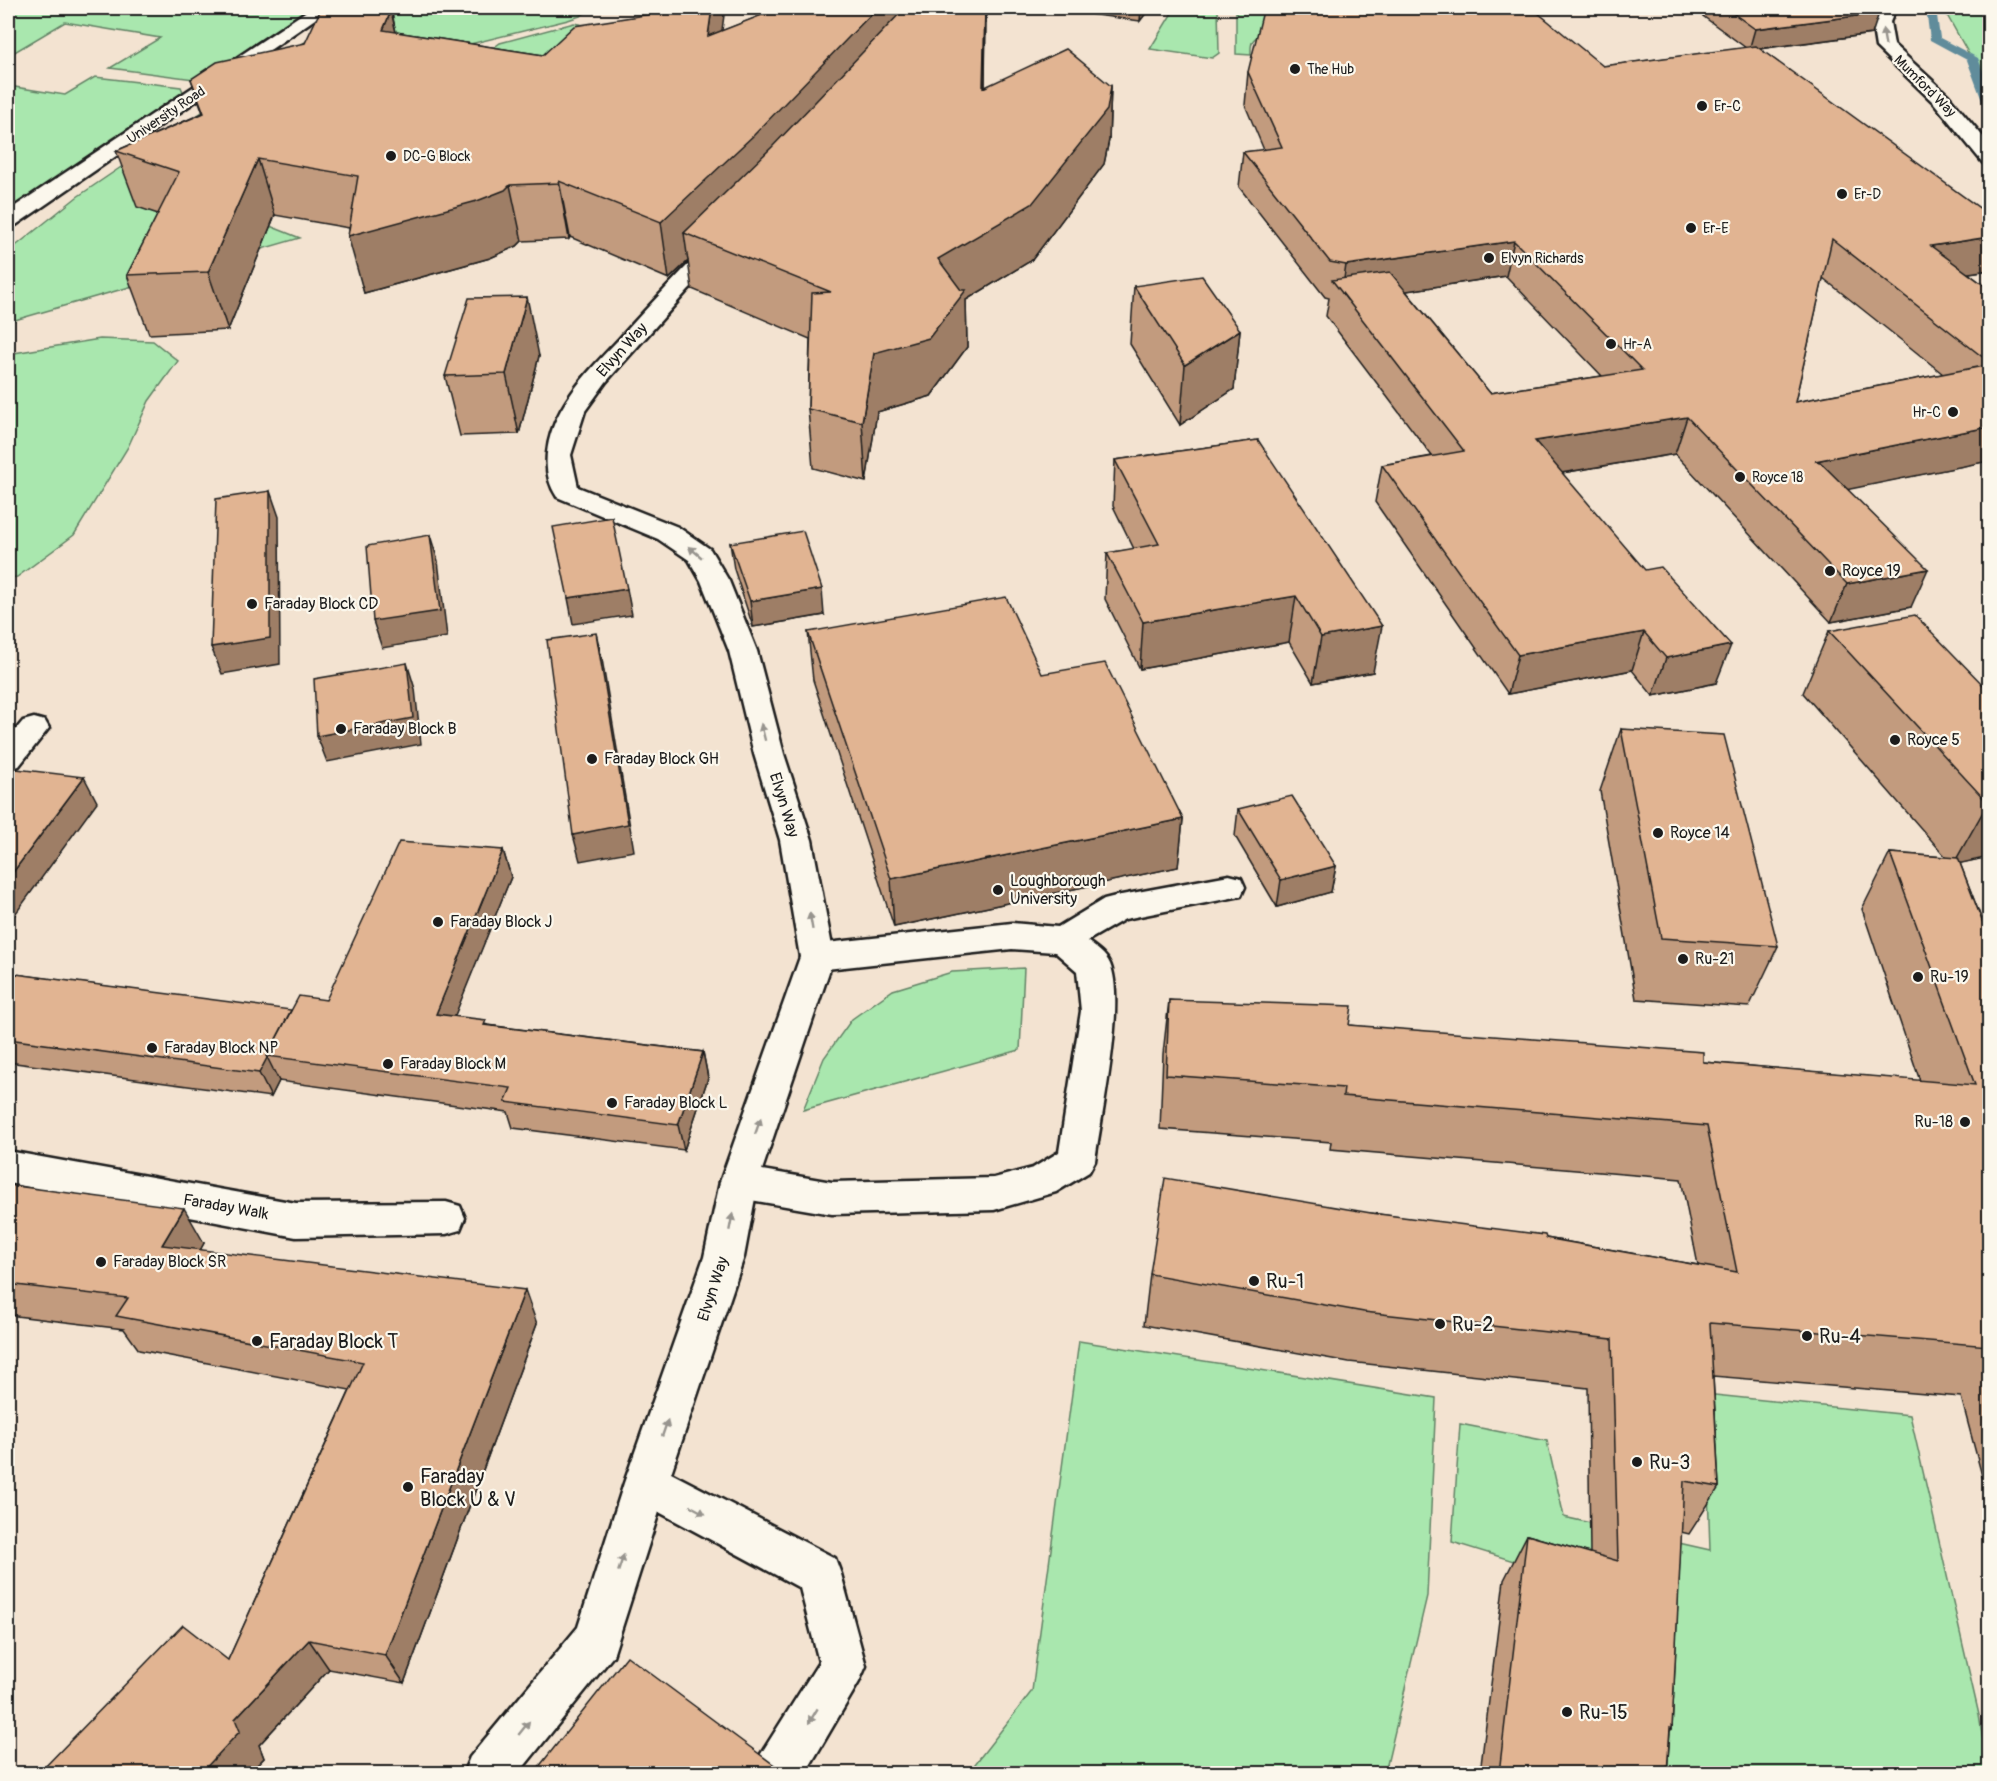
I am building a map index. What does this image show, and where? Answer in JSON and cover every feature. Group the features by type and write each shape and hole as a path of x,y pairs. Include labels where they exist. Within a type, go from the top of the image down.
{"street":[{"name":"University Road","path":"8,220 322,8"},
{"name":"Mumford Way","path":"1887,8 1881,22 1884,47 1941,99 1989,159"},
{"name":"Elvyn Way","path":"487,1773 597,1640 646,1483 724,1257 739,1182 817,957 796,840 769,754 743,651 715,581 700,555 668,533 566,491 558,455 573,411 597,377 680,285 739,226"},
{"path":"8,759 34,728"},
{"path":"817,957 1011,936 1063,940 1116,908 1229,887"},
{"path":"739,1182 832,1198 994,1194 1043,1180 1076,1161 1100,1011 1094,966 1063,940"},
{"name":"Faraday Walk","path":"8,1167 296,1220 446,1218"},
{"path":"646,1483 819,1574 843,1666 792,1751 776,1773"}],"shaded area":[{"name":"Loughborough University","path":"8,8 1989,8 1989,1773 8,1773"}],"green space":[{"path":"8,8 309,8 210,76 194,79 110,68 160,38 65,22 8,56"},
{"path":"355,8 380,8 386,59 252,219 300,238 8,322 8,252 77,197"},
{"path":"392,8 592,9 568,20 442,51 399,58"},
{"path":"1175,8 1218,8 1219,53 1212,58 1150,49"},
{"path":"1236,8 1278,8 1263,32 1253,41 1251,55 1236,54"},
{"path":"1943,8 1989,8 1989,90"},
{"path":"574,23 584,25 564,59 438,89 500,43"},
{"path":"95,77 181,87 184,94 113,138 8,213 8,86 65,95"},
{"path":"100,339 153,341 178,361 149,401 128,447 74,535 17,577 8,578 8,354"},
{"path":"1024,968 1020,1050 803,1110 824,1058 852,1019 893,990 952,972"},
{"path":"1079,1341 1436,1398 1427,1596 1385,1773 968,1773 1032,1691"},
{"path":"1705,1394 1910,1415 1979,1715 1988,1773 1667,1773 1675,1611 1452,1542 1460,1424 1547,1441 1564,1517 1710,1550"}],"building":[{"path":"659,8 712,8 708,36 780,8 877,8 754,135 661,222 559,181 559,183 510,185 505,190 477,201 348,236 358,176 258,159 208,272 127,275 179,172 116,151 204,113 191,79 217,62 305,43 320,11 391,11 383,30 543,55 574,26 657,13"},
{"path":"905,8 985,8 983,88 1066,49 1111,86 1107,110 1032,204 938,259 961,290 966,290 929,338 874,353 862,422 808,409 812,293 831,292 684,233 772,147"},
{"path":"1267,8 1532,8 1603,66 1756,46 1989,215 1989,237 1931,246 1989,289 1989,362 1832,239 1795,402 1989,365 1989,427 1815,461 1820,462 1928,569 1847,584 1687,417 1535,441 1645,570 1661,567 1731,645 1666,658 1644,632 1518,655 1382,465 1464,451 1332,280 1390,272 1490,393 1642,370 1514,241 1346,265 1330,262 1243,152 1282,147 1248,72 1263,11"},
{"path":"1726,8 1878,8 1879,13 1755,29"},
{"path":"1202,276 1240,330 1185,365 1134,286"},
{"path":"527,297 506,374 445,376 469,298"},
{"path":"1258,440 1382,626 1321,637 1296,596 1143,622 1107,553 1159,544 1115,460"},
{"name":"Faraday Block CD","path":"270,491 270,638 211,647 216,499"},
{"path":"612,517 627,589 568,598 553,527"},
{"path":"803,531 822,589 750,601 730,543"},
{"path":"430,535 440,611 373,621 367,546"},
{"path":"1006,597 1042,674 1105,663 1183,819 891,879 808,632"},
{"path":"1915,615 1989,691 1988,803 1829,631"},
{"name":"Faraday Block GH","path":"596,633 628,824 573,835 547,640"},
{"path":"407,663 413,718 317,736 314,679"},
{"path":"1621,729 1724,735 1778,946 1661,938"},
{"path":"8,768 84,777 8,879"},
{"path":"1292,796 1336,866 1281,880 1238,809"},
{"path":"399,842 503,850 436,1014 486,1020 484,1025 703,1052 678,1125 505,1102 511,1088 267,1056 299,996 326,1000"},
{"path":"1890,853 1958,858 1989,939 1989,1346 1710,1323 1719,1487 1684,1481 1672,1729 1670,1728 1667,1773 1499,1773 1527,1535 1618,1561 1612,1339 1364,1312 1150,1274 1165,1178 1371,1213 1545,1235 1546,1238 1737,1272 1707,1126 1343,1096 1344,1088 1166,1075 1169,1000 1352,1006 1349,1025 1703,1052 1703,1062 1975,1085"},
{"name":"Faraday Block NP","path":"8,973 291,1010 259,1073 8,1039"},
{"path":"8,1185 184,1208 162,1245 525,1290 385,1655 309,1640 235,1719 240,1731 201,1773 39,1773 183,1625 228,1660 363,1362 116,1316 128,1298 8,1284"},
{"path":"627,1656 785,1773 534,1773"}],"waterway":[{"path":"1931,8 1935,40 1972,58 1990,106"}],"place":[{"name":"The Hub","path":"1295,69"},
{"name":"Er-C","path":"1702,106"},
{"name":"DC-G Block","path":"391,156"},
{"name":"Er-D","path":"1842,194"},
{"name":"Er-E","path":"1691,228"},
{"name":"Elvyn Richards","path":"1489,258"},
{"name":"Hr-A","path":"1611,344"},
{"name":"Hr-C","path":"1953,412"},
{"name":"Royce 18","path":"1740,477"},
{"name":"Royce 19","path":"1830,571"},
{"name":"Faraday Block CD","path":"252,604"},
{"name":"Faraday Block B","path":"341,729"},
{"name":"Royce 5","path":"1895,740"},
{"name":"Faraday Block GH","path":"592,759"},
{"name":"Royce 14","path":"1658,833"},
{"name":"Loughborough University","path":"998,890"},
{"name":"Faraday Block J","path":"438,922"},
{"name":"Ru-21","path":"1683,959"},
{"name":"Ru-19","path":"1918,977"},
{"name":"Faraday Block NP","path":"152,1048"},
{"name":"Faraday Block M","path":"388,1064"},
{"name":"Faraday Block L","path":"612,1103"},
{"name":"Ru-18","path":"1965,1122"},
{"name":"Faraday Block SR","path":"101,1262"},
{"name":"Ru-1","path":"1254,1281"},
{"name":"Ru-2","path":"1440,1324"},
{"name":"Ru-4","path":"1807,1336"},
{"name":"Faraday Block T","path":"257,1341"},
{"name":"Ru-3","path":"1637,1462"},
{"name":"Faraday Block U & V","path":"408,1487"},
{"name":"Ru-15","path":"1567,1712"}]}
